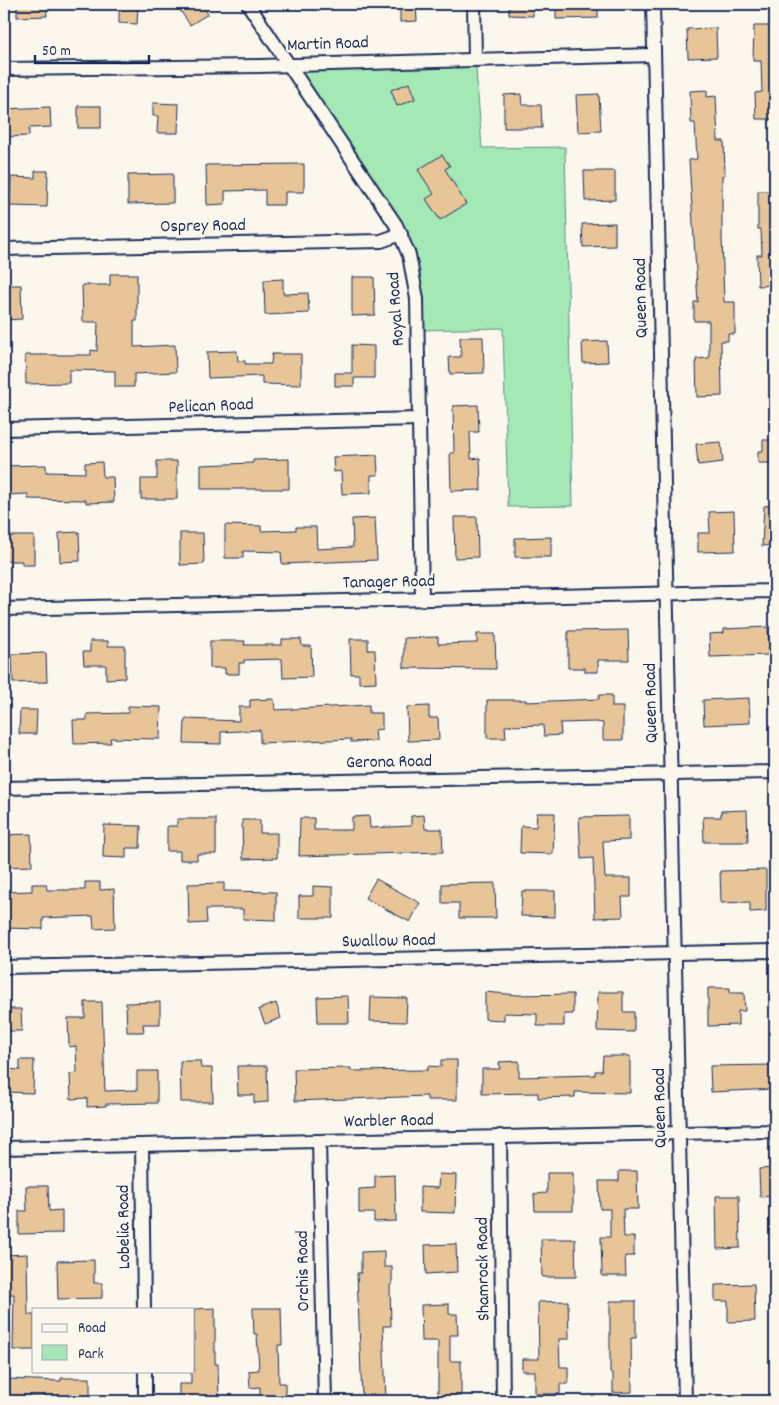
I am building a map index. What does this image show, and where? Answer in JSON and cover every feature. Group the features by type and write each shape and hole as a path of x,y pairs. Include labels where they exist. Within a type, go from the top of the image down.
{"street":[{"name":"Royal Road","path":"248,4 400,234 415,277 422,600"},
{"path":"474,4 475,58"},
{"name":"Queen Road","path":"653,4 685,1401"},
{"name":"Martin Road","path":"4,69 654,55"},
{"name":"Osprey Road","path":"4,248 381,242 400,234"},
{"name":"Pelican Road","path":"4,429 418,419"},
{"name":"Tanager Road","path":"4,609 775,591"},
{"name":"Gerona Road","path":"4,788 775,772"},
{"name":"Swallow Road","path":"4,967 775,951"},
{"name":"Warbler Road","path":"4,1148 775,1131"},
{"name":"Shamrock Road","path":"500,1136 503,1401"},
{"name":"Orchis Road","path":"319,1141 325,1401"},
{"name":"Lobelia Road","path":"142,1145 144,1308"},
{"path":"145,1372 145,1401"}],"green space":[{"path":"475,56 482,148 565,147 573,506 508,507 503,328 420,330 400,238 288,66"},
{"path":"769,1219 775,1219 775,1401 773,1401"}],"building":[{"path":"17,4 46,4 47,16 17,17"},
{"path":"119,4 138,5 137,24 119,23"},
{"path":"176,4 201,4 208,14 190,25"},
{"path":"400,4 416,4 417,21 400,22"},
{"path":"509,4 533,4 533,16 509,15"},
{"path":"556,4 598,4 598,18 556,19"},
{"path":"754,26 775,26 775,119 756,119 755,93 762,92 761,61 753,61"},
{"path":"716,28 717,57 688,58 687,29"},
{"path":"409,83 415,99 397,106 391,90"},
{"path":"707,90 707,97 716,96 718,141 724,141 725,175 722,176 722,236 724,302 735,302 735,334 728,334 728,341 721,341 722,396 697,397 696,359 709,358 709,321 694,321 694,302 698,302 689,160 697,159 695,123 691,123 690,91"},
{"path":"521,94 522,105 541,105 542,128 504,128 504,95"},
{"path":"599,94 601,131 578,132 576,95"},
{"path":"153,103 179,104 178,133 157,133 158,116 153,116"},
{"path":"78,106 101,106 101,128 78,128"},
{"path":"50,107 51,127 29,128 29,136 4,137 4,109"},
{"path":"442,155 450,166 445,169 466,204 440,220 426,199 434,194 418,170"},
{"path":"304,164 304,192 285,192 285,205 265,205 265,190 225,191 225,204 207,205 206,165"},
{"path":"35,171 48,171 47,207 10,206 11,177 35,178"},
{"path":"584,171 615,171 615,200 585,201"},
{"path":"173,174 173,203 128,204 128,175"},
{"path":"758,191 775,191 775,285 758,286 757,255 762,255 761,229 758,229"},
{"path":"615,223 615,246 583,247 582,224"},
{"path":"110,274 137,274 137,321 134,321 134,347 175,345 176,372 134,374 134,387 115,387 115,371 69,370 69,383 26,384 25,355 91,355 91,350 97,351 98,322 83,322 82,285 110,285"},
{"path":"352,277 374,277 375,315 352,316"},
{"path":"283,279 283,294 308,293 309,313 265,315 264,280"},
{"path":"4,285 21,285 22,319 4,320"},
{"path":"460,337 483,337 484,373 450,374 449,357 461,357"},
{"path":"607,341 608,362 583,363 582,342"},
{"path":"352,345 374,346 374,378 354,378 354,386 335,386 335,373 352,373"},
{"path":"237,351 238,361 245,361 245,364 271,364 272,354 301,354 301,385 262,384 262,376 208,378 207,352"},
{"path":"478,405 479,432 470,432 471,459 480,458 481,490 451,491 450,453 454,453 453,406"},
{"path":"763,440 775,440 775,463 758,463 758,451 763,451"},
{"path":"721,442 723,462 698,465 696,444"},
{"path":"377,455 378,475 371,475 371,493 342,494 341,471 334,472 333,457"},
{"path":"289,459 289,489 201,489 201,465 253,463 253,460"},
{"path":"157,461 177,461 177,499 141,499 141,479 157,479"},
{"path":"102,462 103,477 113,477 114,502 86,503 86,500 28,499 28,494 4,495 4,466 46,465 46,472 85,473 85,463"},
{"path":"775,505 775,545 762,546 764,506"},
{"path":"734,511 735,551 698,552 698,533 710,533 709,512"},
{"path":"454,517 477,517 478,557 455,558"},
{"path":"375,518 377,560 282,564 281,552 243,551 243,558 225,558 225,525 261,526 261,531 296,530 296,527 316,527 317,549 353,547 352,519"},
{"path":"79,532 80,561 60,562 59,533"},
{"path":"180,533 203,533 204,564 180,565"},
{"path":"5,536 34,536 34,565 22,565 22,561 4,561"},
{"path":"551,537 551,557 515,557 515,538"},
{"path":"768,627 770,655 710,657 709,634 724,633 724,629"},
{"path":"628,630 629,660 598,660 598,672 585,672 585,668 568,668 568,631"},
{"path":"477,634 495,634 496,669 404,668 404,638 438,637 438,644 477,643"},
{"path":"282,639 301,639 302,646 311,646 312,677 283,678 282,659 244,660 244,663 239,663 239,674 225,674 225,668 210,668 210,641 245,641 244,645 282,645"},
{"path":"350,639 368,639 368,650 375,650 376,682 359,683 359,674 351,674"},
{"path":"90,641 108,641 108,646 125,646 125,678 106,679 106,665 84,665 83,652 90,652"},
{"path":"46,653 47,682 13,683 12,654"},
{"path":"599,695 612,695 612,707 623,707 623,740 603,740 603,723 596,722 560,723 561,735 544,736 543,725 505,726 506,738 487,738 487,700 526,700 526,702 599,699"},
{"path":"749,698 750,723 704,725 703,700"},
{"path":"274,699 275,710 369,705 369,713 382,713 382,729 375,730 376,741 351,742 351,739 260,743 260,730 221,732 221,744 184,743 185,719 239,721 239,707 250,707 250,700"},
{"path":"128,706 161,707 160,739 110,738 111,743 74,744 73,720 87,720 87,714 128,713"},
{"path":"429,706 429,718 438,718 439,740 408,741 407,707"},
{"path":"20,710 37,710 36,734 19,734"},
{"path":"747,810 748,842 704,842 703,817 721,817 721,811"},
{"path":"537,813 555,813 553,854 520,853 521,826 536,827"},
{"path":"424,815 425,829 442,829 443,852 299,856 300,818 314,818 314,830 352,830 352,817 369,816 370,828 411,826 411,816"},
{"path":"629,816 629,840 603,841 605,878 631,878 631,897 622,897 623,917 595,918 593,858 581,859 579,817"},
{"path":"177,819 216,819 216,854 197,854 197,860 180,860 180,851 167,851 167,826 177,826"},
{"path":"242,820 260,820 260,833 277,833 277,858 243,859"},
{"path":"104,825 141,826 140,848 126,848 126,858 103,857"},
{"path":"31,834 32,866 4,867 4,835"},
{"path":"766,870 766,911 750,912 750,902 721,903 720,871"},
{"path":"376,879 420,903 410,922 365,898"},
{"path":"85,882 100,882 100,890 114,889 115,928 94,929 93,916 43,918 43,929 4,928 4,892 32,891 32,884 46,884 47,890 85,890"},
{"path":"224,883 224,891 276,892 276,920 243,919 243,909 206,909 207,923 189,924 188,884"},
{"path":"495,883 496,918 459,918 459,903 442,903 442,884"},
{"path":"313,886 333,887 333,918 299,918 299,896 313,896"},
{"path":"522,891 555,891 555,917 521,916"},
{"path":"708,988 730,988 730,993 744,993 745,1011 738,1011 738,1025 708,1026"},
{"path":"485,992 518,995 573,994 573,1014 564,1014 564,1026 537,1026 537,1014 504,1013 504,1020 485,1019"},
{"path":"598,992 623,992 623,1012 634,1012 634,1032 597,1031"},
{"path":"348,996 349,1023 318,1023 317,997"},
{"path":"371,997 407,998 406,1022 370,1021"},
{"path":"85,1002 102,1002 105,1091 137,1090 137,1071 157,1071 157,1103 106,1104 106,1106 87,1107 87,1098 71,1099 70,1074 77,1073 76,1046 69,1047 68,1018 85,1018"},
{"path":"160,1002 160,1024 143,1024 144,1032 127,1032 126,1003"},
{"path":"276,1003 281,1018 265,1024 259,1009"},
{"path":"4,1009 21,1009 22,1031 4,1031"},
{"path":"603,1056 630,1056 630,1093 575,1092 575,1097 538,1098 538,1093 482,1094 482,1069 500,1069 499,1062 519,1061 519,1077 595,1075 595,1071 602,1071"},
{"path":"20,1060 34,1060 33,1093 4,1092 4,1069 20,1070"},
{"path":"441,1060 457,1060 457,1100 427,1100 427,1096 295,1101 294,1069 351,1068 351,1071 428,1070 428,1066 441,1067"},
{"path":"180,1061 200,1061 201,1068 212,1068 213,1102 181,1102"},
{"path":"775,1065 775,1089 711,1092 710,1066"},
{"path":"237,1066 267,1066 268,1102 254,1103 254,1095 238,1095"},
{"path":"774,1168 775,1196 760,1197 759,1169"},
{"path":"619,1171 637,1171 638,1209 623,1209 624,1237 634,1237 634,1256 625,1256 626,1276 602,1276 601,1237 610,1237 610,1209 600,1209 599,1181 619,1181"},
{"path":"547,1173 573,1173 573,1211 535,1211 534,1194 547,1193"},
{"path":"439,1174 456,1175 455,1213 420,1212 420,1187 438,1188"},
{"path":"395,1175 396,1221 374,1222 374,1213 359,1213 359,1189 375,1188 375,1176"},
{"path":"26,1186 48,1186 49,1211 62,1210 62,1233 19,1234 19,1211 27,1211"},
{"path":"716,1196 739,1196 740,1248 717,1249"},
{"path":"541,1239 575,1239 576,1277 542,1277"},
{"path":"456,1244 457,1272 426,1274 425,1245"},
{"path":"384,1251 384,1267 392,1267 392,1285 390,1285 391,1326 383,1326 386,1399 362,1399 357,1273 361,1273 361,1252"},
{"path":"27,1254 28,1315 32,1315 32,1350 13,1350 14,1294 4,1294 4,1255"},
{"path":"94,1260 94,1283 102,1283 102,1298 58,1299 57,1261"},
{"path":"754,1284 755,1321 728,1322 728,1301 715,1301 715,1285"},
{"path":"568,1301 569,1339 559,1339 560,1367 568,1367 568,1384 560,1384 560,1394 535,1394 535,1371 522,1371 522,1359 539,1359 538,1302"},
{"path":"610,1301 636,1301 636,1338 631,1338 632,1392 613,1393 613,1373 610,1373"},
{"path":"449,1304 449,1314 457,1314 458,1335 450,1335 450,1361 461,1361 461,1397 438,1397 438,1341 422,1341 421,1305"},
{"path":"215,1308 215,1364 218,1364 219,1401 179,1401 179,1384 191,1384 191,1372 195,1372 195,1309"},
{"path":"253,1308 281,1308 282,1345 278,1345 279,1383 285,1383 285,1401 260,1401 260,1387 250,1388 249,1371 259,1370 257,1334 254,1334"},
{"path":"61,1378 90,1378 90,1398 5,1396 6,1379 61,1381"}]}
